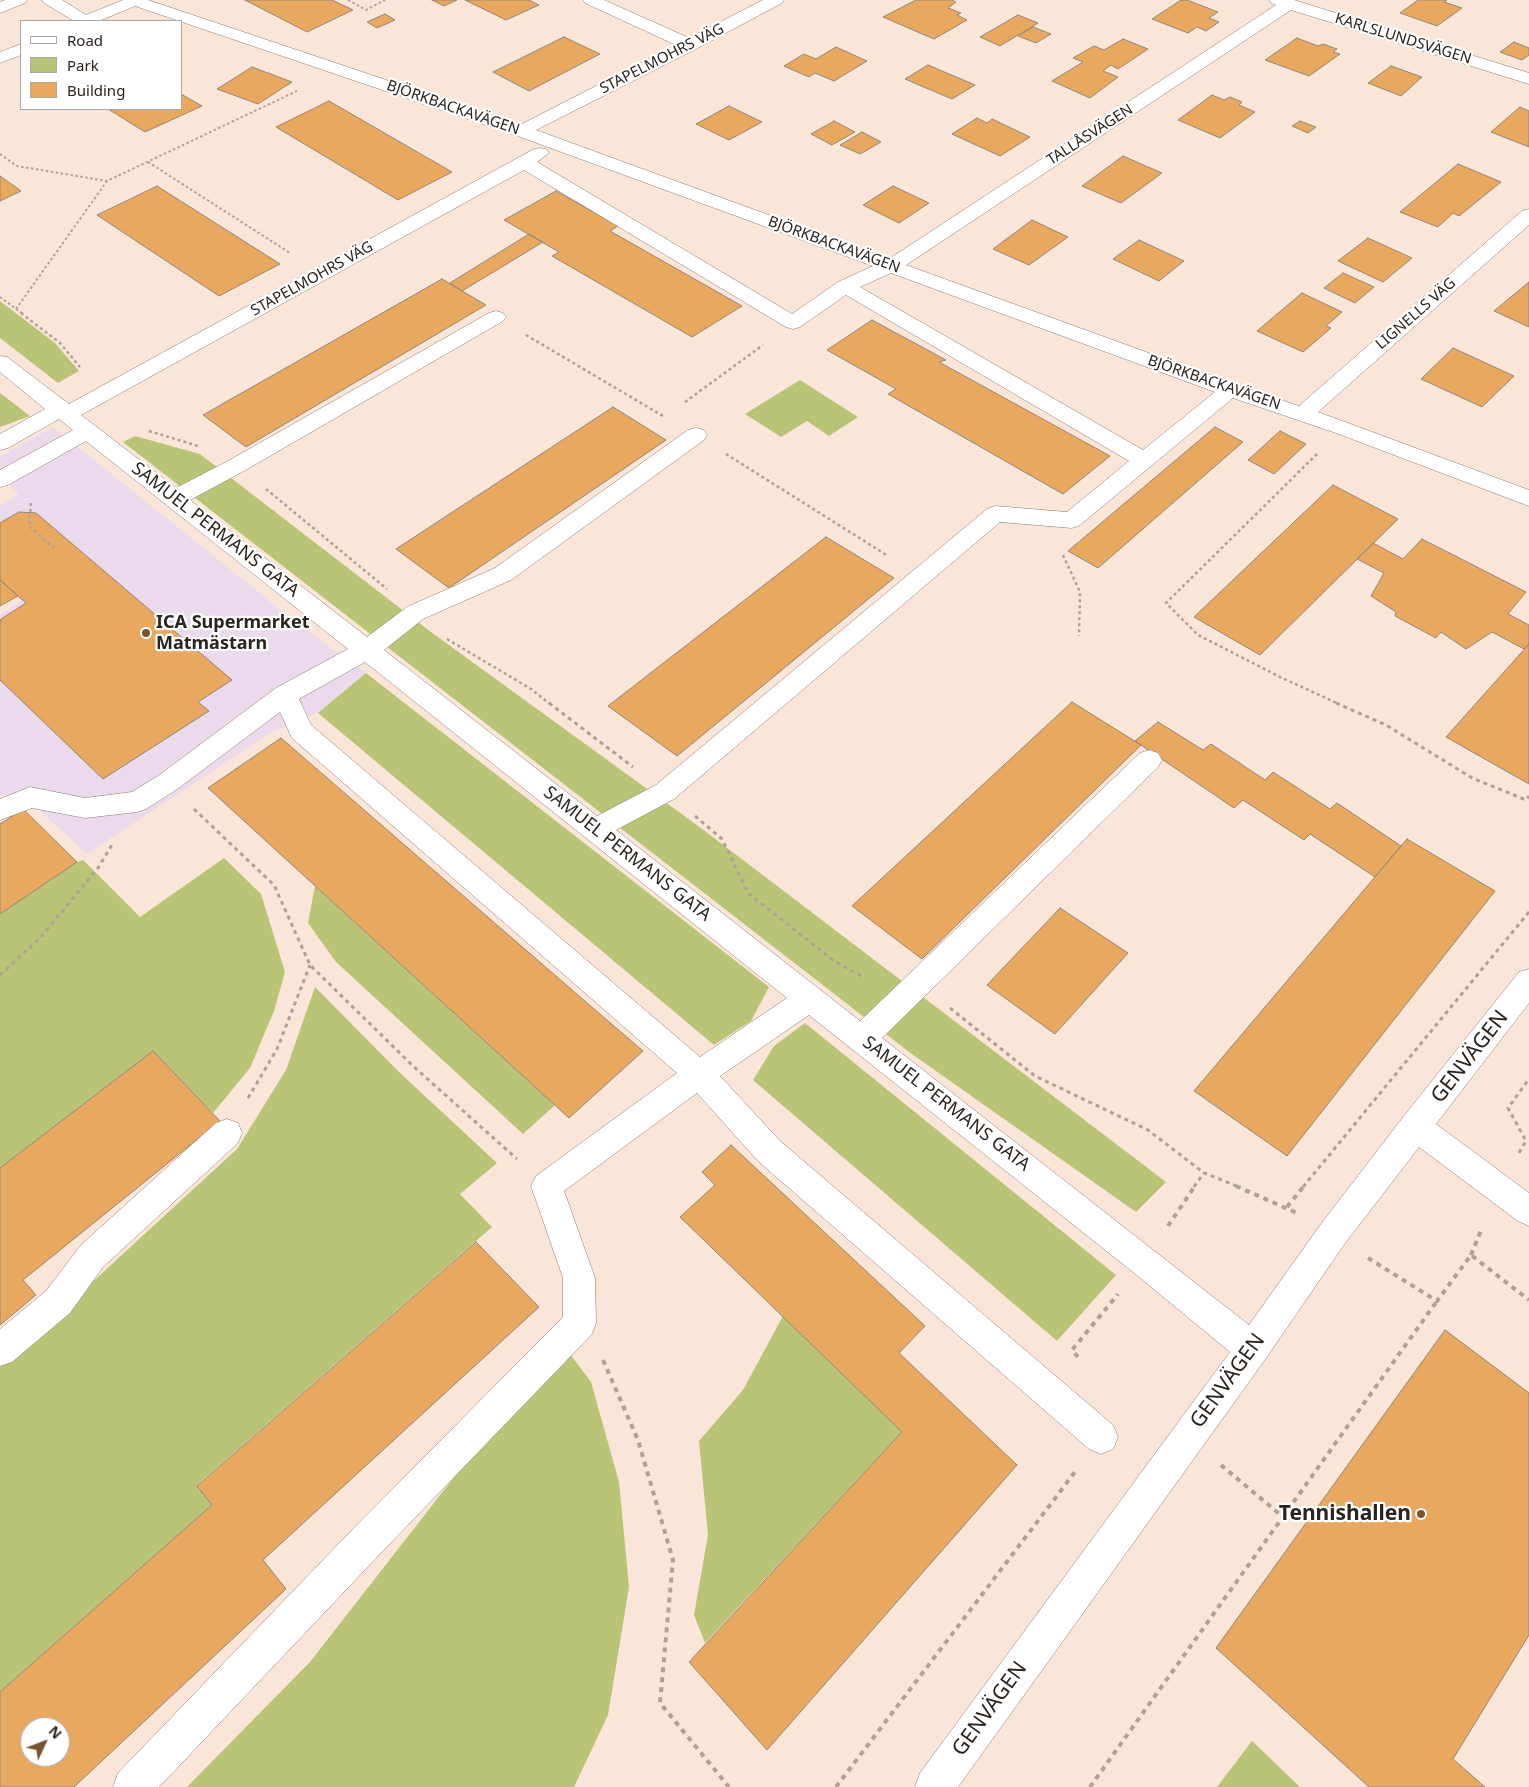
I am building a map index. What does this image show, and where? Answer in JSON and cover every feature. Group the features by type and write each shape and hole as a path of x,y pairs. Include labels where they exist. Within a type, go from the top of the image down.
{"street":[{"path":"0,8 19,0"},
{"path":"50,0 83,20"},
{"path":"87,20 136,0"},
{"name":"BJÖRKBACKAVÄGEN","path":"136,0 521,131 1230,390 1344,428 1529,498"},
{"path":"591,0 690,45"},
{"name":"STAPELMOHRS VÄG","path":"521,131 776,0"},
{"name":"KARLSLUNDSVÄGEN","path":"1283,2 1529,78"},
{"name":"TALLÅSVÄGEN","path":"793,323 845,286 892,266 1283,2"},
{"path":"1335,18 1348,6"},
{"path":"0,58 20,49"},
{"name":"STAPELMOHRS VÄG","path":"0,443 97,397 557,145"},
{"path":"524,162 793,323"},
{"name":"LIGNELLS VÄG","path":"1303,414 1529,215"},
{"path":"845,286 1144,460"},
{"path":"174,498 236,466 496,317"},
{"name":"SAMUEL PERMANS GATA","path":"0,362 862,1038 1252,1349"},
{"path":"595,829 665,792 995,514 1072,520 1230,390"},
{"path":"0,480 88,432"},
{"path":"0,810 30,797 85,808 137,802 167,783 285,695 367,650 415,613 503,574 696,435"},
{"path":"0,460 22,468"},
{"path":"285,695 301,732 699,1074 769,1151 1101,1437"},
{"path":"862,1038 1149,760"},
{"name":"GENVÄGEN","path":"934,1787 1252,1349 1332,1235 1529,981"},
{"path":"132,1787 379,1529 580,1323 579,1278 547,1186 699,1074 810,998"},
{"path":"1415,1126 1498,1190 1529,1211"},
{"path":"0,1350 58,1302 92,1256 227,1133"}],"path":[{"path":"348,0 366,10 385,0"},
{"path":"16,309 107,181 341,70"},
{"path":"0,154 17,166 107,181"},
{"path":"148,161 322,274"},
{"path":"0,297 60,342 86,375 97,397 113,414 132,426 213,450 301,516 448,639 531,689 665,792 722,839 748,893 834,962 898,996 947,1005 1035,1076 1148,1130 1204,1173 1144,1261 1072,1350 1084,1365"},
{"path":"681,405 793,323"},
{"path":"1344,428 1166,603 1198,635 1280,677 1386,725 1472,778 1526,800 1529,796"},
{"path":"28,513 29,526 54,548"},
{"path":"1048,518 1080,592 1079,636"},
{"path":"167,783 274,885 310,965 413,1066 547,1186"},
{"path":"0,975 40,938 98,868 137,802"},
{"path":"1286,1207 1529,912"},
{"path":"227,1133 277,1049 310,965"},
{"path":"1090,1787 1437,1301"},
{"path":"580,1323 591,1334 638,1440 673,1560 660,1703 729,1787"},
{"path":"836,1787 1101,1437"}],"shaded area":[{"path":"53,427 301,626 366,673 318,713 270,733 87,854 32,803 0,795 0,615 22,600 0,580 0,506 19,494 0,477 0,456"}],"green space":[{"path":"0,301 55,343 79,371 58,383 0,338"},
{"path":"800,380 858,417 829,436 807,421 781,437 745,414"},
{"path":"0,393 30,416 0,427"},
{"path":"135,436 200,454 431,632 701,828 1166,1182 1136,1212 909,1052 123,442"},
{"path":"366,673 769,987 751,1021 714,1045 318,713"},
{"path":"224,858 261,894 285,972 274,1011 250,1068 213,1113 153,1051 0,1168 0,914 77,862 83,860 140,917"},
{"path":"315,886 555,1105 523,1134 336,962 308,923"},
{"path":"315,987 400,1073 497,1163 460,1194 492,1227 197,1485 212,1505 0,1692 0,1367 237,1149 286,1070"},
{"path":"805,1023 1116,1275 1057,1341 753,1080 774,1046"},
{"path":"783,1316 902,1432 705,1643 694,1615 708,1535 699,1441 743,1390"},
{"path":"570,1354 591,1382 619,1482 629,1587 608,1715 574,1787 187,1787 310,1662 462,1467"},
{"path":"1252,1741 1300,1787 1217,1787"}],"building":[{"path":"245,0 332,0 353,10 307,32"},
{"path":"432,0 457,0 444,6"},
{"path":"465,0 529,0 539,5 506,20"},
{"path":"916,0 952,0 956,2 948,8 961,13 957,15 967,20 934,39 883,17"},
{"path":"1181,0 1187,0 1218,12 1209,18 1219,22 1206,31 1197,27 1188,33 1152,19"},
{"path":"1418,0 1447,0 1444,2 1462,8 1437,26 1400,13"},
{"path":"385,14 395,20 377,28 367,22"},
{"path":"1018,15 1038,23 1000,46 980,37"},
{"path":"1033,27 1051,34 1036,43 1018,36"},
{"path":"564,37 600,54 529,91 493,72"},
{"path":"1297,38 1318,46 1323,44 1337,49 1333,52 1340,54 1309,76 1265,60"},
{"path":"1123,39 1148,49 1118,69 1111,65 1103,71 1118,77 1090,98 1052,81 1083,62 1073,58 1094,46 1104,50"},
{"path":"1514,42 1529,48 1529,55 1522,60 1500,52"},
{"path":"836,47 867,61 834,81 815,73 809,77 784,66 804,54 816,59"},
{"path":"928,65 975,85 952,99 905,79"},
{"path":"1391,66 1422,77 1401,96 1368,83"},
{"path":"252,67 292,82 258,104 217,89"},
{"path":"182,95 202,106 145,132 110,110 182,110"},
{"path":"1212,95 1224,100 1230,97 1242,102 1239,105 1255,112 1220,138 1178,120"},
{"path":"329,101 452,172 398,200 276,127"},
{"path":"729,106 762,122 729,140 696,124"},
{"path":"1520,107 1529,111 1529,147 1491,132"},
{"path":"977,118 987,123 992,119 1030,137 1000,156 952,134"},
{"path":"834,121 855,132 832,145 811,134"},
{"path":"1300,121 1316,127 1308,133 1292,126"},
{"path":"862,132 881,142 860,154 840,145"},
{"path":"1123,156 1162,173 1121,203 1082,186"},
{"path":"1458,164 1501,182 1459,216 1453,213 1438,227 1400,212"},
{"path":"0,176 21,191 0,201"},
{"path":"157,186 280,264 219,296 97,215"},
{"path":"893,186 929,203 899,223 863,205"},
{"path":"556,191 618,226 610,231 742,306 692,337 552,256 559,252 504,220"},
{"path":"1032,220 1068,237 1029,265 993,249"},
{"path":"529,234 543,242 462,291 450,283"},
{"path":"1368,238 1412,258 1383,282 1338,261"},
{"path":"1139,240 1184,261 1159,281 1113,259"},
{"path":"1343,273 1374,287 1355,303 1324,288"},
{"path":"442,279 486,305 246,447 203,415"},
{"path":"1529,282 1529,327 1494,311"},
{"path":"1302,293 1342,312 1326,326 1331,328 1303,352 1257,331"},
{"path":"872,320 946,360 939,362 1110,456 1063,494 888,394 896,389 827,350"},
{"path":"1453,348 1514,376 1482,407 1421,379"},
{"path":"613,407 666,440 449,588 396,549"},
{"path":"1215,427 1243,442 1098,568 1068,551"},
{"path":"1280,431 1306,444 1274,474 1248,460"},
{"path":"1333,485 1398,519 1260,655 1194,617"},
{"path":"19,512 36,513 232,680 198,702 209,711 103,779 0,680 1,619 26,603 0,580 0,523"},
{"path":"826,537 894,578 677,756 608,706"},
{"path":"1422,539 1526,592 1508,614 1529,625 1529,644 1524,649 1492,632 1466,649 1441,632 1436,638 1395,616 1396,612 1371,596 1384,573 1357,559 1373,543 1403,559"},
{"path":"0,580 18,596 0,606"},
{"path":"1529,644 1529,784 1446,737"},
{"path":"1072,702 1141,745 922,959 852,906"},
{"path":"1158,722 1203,750 1211,744 1265,780 1273,772 1330,809 1337,803 1401,846 1375,877 1310,834 1304,840 1243,800 1234,808 1135,741"},
{"path":"281,738 643,1051 569,1118 208,788"},
{"path":"23,809 77,862 0,914 0,824"},
{"path":"1407,839 1495,891 1287,1156 1194,1091"},
{"path":"1060,908 1128,953 1055,1034 987,985"},
{"path":"153,1051 220,1121 23,1280 36,1295 0,1325 0,1168"},
{"path":"731,1145 925,1326 899,1353 1017,1465 767,1750 689,1662 902,1432 680,1217 715,1185 702,1172"},
{"path":"476,1242 539,1307 263,1560 286,1589 74,1787 0,1787 0,1692 212,1505 197,1486"},
{"name":"Tennishallen","path":"1445,1330 1529,1393 1529,1635 1453,1759 1485,1787 1369,1787 1216,1648"}],"place":[{"name":"ICA Supermarket Matmästarn","path":"146,633"},
{"name":"Tennishallen","path":"1421,1514"}]}
